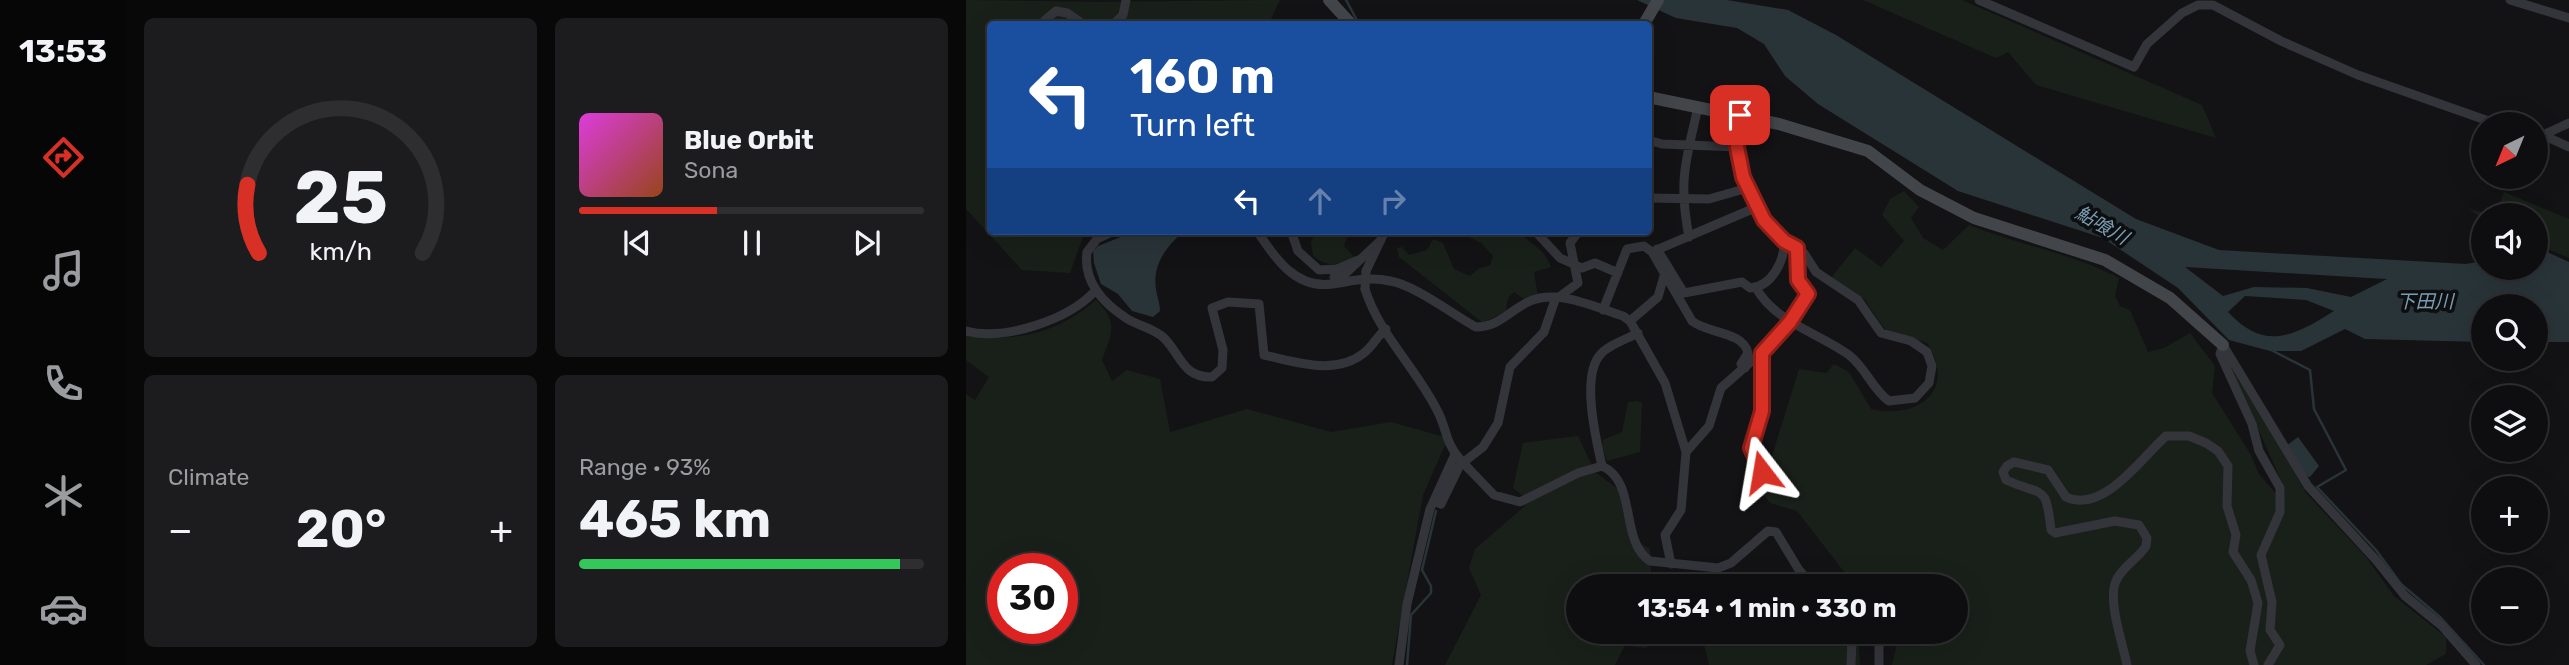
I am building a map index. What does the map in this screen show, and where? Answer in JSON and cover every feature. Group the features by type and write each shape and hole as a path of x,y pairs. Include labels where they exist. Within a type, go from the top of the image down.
{"street":[{"path":"1117,21 1123,15 1126,0"},
{"path":"1329,0 1348,21"},
{"path":"1646,21 1658,0"},
{"path":"1979,0 2134,68 2147,44 2182,13 2198,5 2213,5 2281,41 2335,65 2471,115"},
{"path":"2510,0 2569,18"},
{"path":"1046,21 1056,10 1067,13 1079,21"},
{"path":"1652,98 1740,115 1868,151 1920,190 1974,218 2105,260 2170,298 2223,345 2308,486 2376,560 2393,584 2442,626 2476,665"},
{"path":"1689,237 1682,199 1684,159 1698,107"},
{"path":"1740,115 1738,164 1751,187 1764,220 1784,241 1797,248 1823,277 1848,291 1864,306 1881,333 1912,341 1927,352 1932,366 1929,383 1915,398 1889,401 1881,395 1864,369 1848,354 1790,322 1761,298 1756,288"},
{"path":"2548,130 2569,122"},
{"path":"2548,137 2569,147"},
{"path":"1652,140 1737,147"},
{"path":"1652,198 1709,199 1751,187"},
{"path":"1655,251 1757,207"},
{"path":"1106,235 1097,239 1087,252 1088,271 1095,291 1126,319 1163,337 1181,364 1203,377 1212,377 1222,368 1223,350 1212,308 1228,302 1259,304 1264,355 1328,367 1344,364 1363,354 1386,329"},
{"path":"1260,235 1286,270 1315,283 1324,285 1370,278 1396,282 1476,327 1486,327 1504,320 1530,301 1557,297 1630,321 1665,383 1686,452 1681,510 1665,534 1671,564"},
{"path":"1292,235 1298,251 1319,270 1337,269 1361,259"},
{"path":"1315,283 1346,274 1383,235"},
{"path":"1383,235 1366,271 1365,289 1386,329 1440,414 1458,457 1469,469 1494,495 1520,502 1578,473 1602,466"},
{"path":"1539,235 1560,258 1576,266 1582,268 1595,263 1618,273"},
{"path":"1434,501 1441,504 1460,465 1483,447 1498,423 1510,367 1544,332 1557,297 1578,283 1570,243 1576,235"},
{"path":"1603,310 1627,249 1644,246 1655,251 1684,293 1742,282 1750,288 1756,288 1771,277 1780,265 1785,255 1784,241"},
{"path":"1686,452 1709,426 1721,388 1762,353 1790,322 1808,294 1798,280 1797,248"},
{"path":"1655,251 1664,276 1692,321 1702,329 1740,339 1746,346 1748,353 1741,364 1745,368"},
{"path":"1630,321 1658,297 1664,276"},
{"path":"966,331 988,333 1048,323 1075,310 1095,291"},
{"path":"1638,333 1602,352 1592,374 1592,422 1602,466 1619,481 1642,554 1653,562 1718,568 1731,563 1768,531 1776,533 1804,574"},
{"path":"2223,345 2220,354 2252,424 2259,451 2280,488 2280,512 2261,555 2272,602 2270,630 2280,645 2268,665"},
{"path":"1762,353 1762,411 1751,448 1762,472"},
{"path":"2127,665 2116,618 2114,591 2116,580 2146,547 2145,532 2139,525 2115,521 2060,535 2055,533 2051,530 2048,500 2042,492 2006,480 2003,472 2007,466 2014,462 2048,470 2066,497 2088,499 2106,492 2129,475 2166,436 2189,436 2218,451 2228,466 2227,506 2236,536 2234,557 2256,592 2258,603 2250,650 2254,665"},
{"path":"1399,665 1407,604 1434,501 1458,457"},
{"path":"1851,665 1852,644"},
{"path":"1879,665 1880,644"}],"shaded area":[{"path":"966,0 1280,0 1270,21 987,21 987,232 966,209"},
{"path":"1863,0 1962,0 2202,105 2216,138 2036,85 2008,52 1996,58"},
{"path":"1904,191 1919,207 1911,218 1923,238 1943,250 1969,225 2083,262 2119,278 2115,296 2120,306 2130,310 2148,352 2164,348 2190,333 2215,366 2212,393 2251,455 2259,474 2277,495 2285,496 2282,482 2227,360 2229,358 2306,493 2366,557 2394,596 2446,637 2446,654 2426,665 1892,665 1896,648 1894,644 1968,644 1968,574 1846,574 1797,511 1770,503 1764,495 1767,472 1799,369 1826,373 1834,364 1849,372 1871,409 1904,410 1928,398 1935,387 1938,375 1927,343 1885,330 1865,300 1831,278 1855,248 1881,267 1904,241 1882,215 1890,199"},
{"path":"2504,192 2530,203 2500,203"},
{"path":"2548,210 2569,219 2569,258 2548,249"},
{"path":"990,235 1084,235 1070,273 1022,270"},
{"path":"1314,235 1348,235 1344,246 1354,257 1333,264 1323,262 1313,256 1311,242"},
{"path":"1464,235 1523,235 1541,251 1551,267 1534,272 1538,296 1525,300 1514,292 1508,298 1506,311 1483,323 1399,257 1397,248 1402,247 1409,255 1427,250 1433,239 1443,243 1454,269 1470,276 1478,269 1490,265 1493,256 1481,243"},
{"path":"1096,300 1111,322 1111,335 1102,360 1112,381 1127,370 1160,379 1170,432 1247,409 1331,432 1391,422 1448,438 1423,495 1392,665 966,665 966,394 975,400 989,377 966,360 966,336 1019,336 1051,328"},
{"path":"1628,402 1642,403 1640,452 1607,461 1602,447 1603,440 1622,432"},
{"path":"1578,436 1595,472 1618,489 1629,537 1650,549 1651,574 1566,574 1566,644 1626,644 1615,665 1445,665 1481,595 1469,568 1475,549 1525,506 1523,496 1513,488 1523,443"},
{"path":"1631,644 1650,644 1646,648"},
{"path":"1704,644 1859,645 1860,665 1709,665"}],"water":[{"name":"下田川","path":"1637,0 1727,0 1788,10 1836,35 2136,219 2219,250 2471,263 2471,280 2548,280 2548,252 2569,262 2569,342 2548,342 2548,294 2471,294 2471,342 2365,339 2345,329 2301,351 2270,351 2229,340 2178,288 2103,238 1958,191 1818,104 1785,76 1764,44 1737,28 1676,18","holes":["2185,267 2386,279 2351,297 2307,288 2254,287 2223,296","2245,296 2306,300 2334,311 2306,327 2280,336 2255,332 2228,312"]},
{"path":"1126,235 1180,235 1162,256 1156,272 1160,311 1153,317 1132,311 1118,294 1101,284 1093,251 1098,246"},
{"path":"2298,437 2319,466 2310,477 2306,476 2286,446"}],"waterway":[{"path":"1346,0 1357,21"},
{"path":"2271,350 2310,370 2314,409 2346,470 2317,487 2376,550 2401,584 2440,617 2484,665"},
{"path":"1407,665 1411,615 1431,593 1431,586 1422,570 1436,511"}],"route":[{"path":"1740,115 1738,164 1751,187 1764,220 1784,241 1797,248 1798,280 1808,294 1790,322 1762,353 1762,411 1751,448 1762,472"}],"water label":[{"name":"鮎喰川","path":"2102,225"}]}
